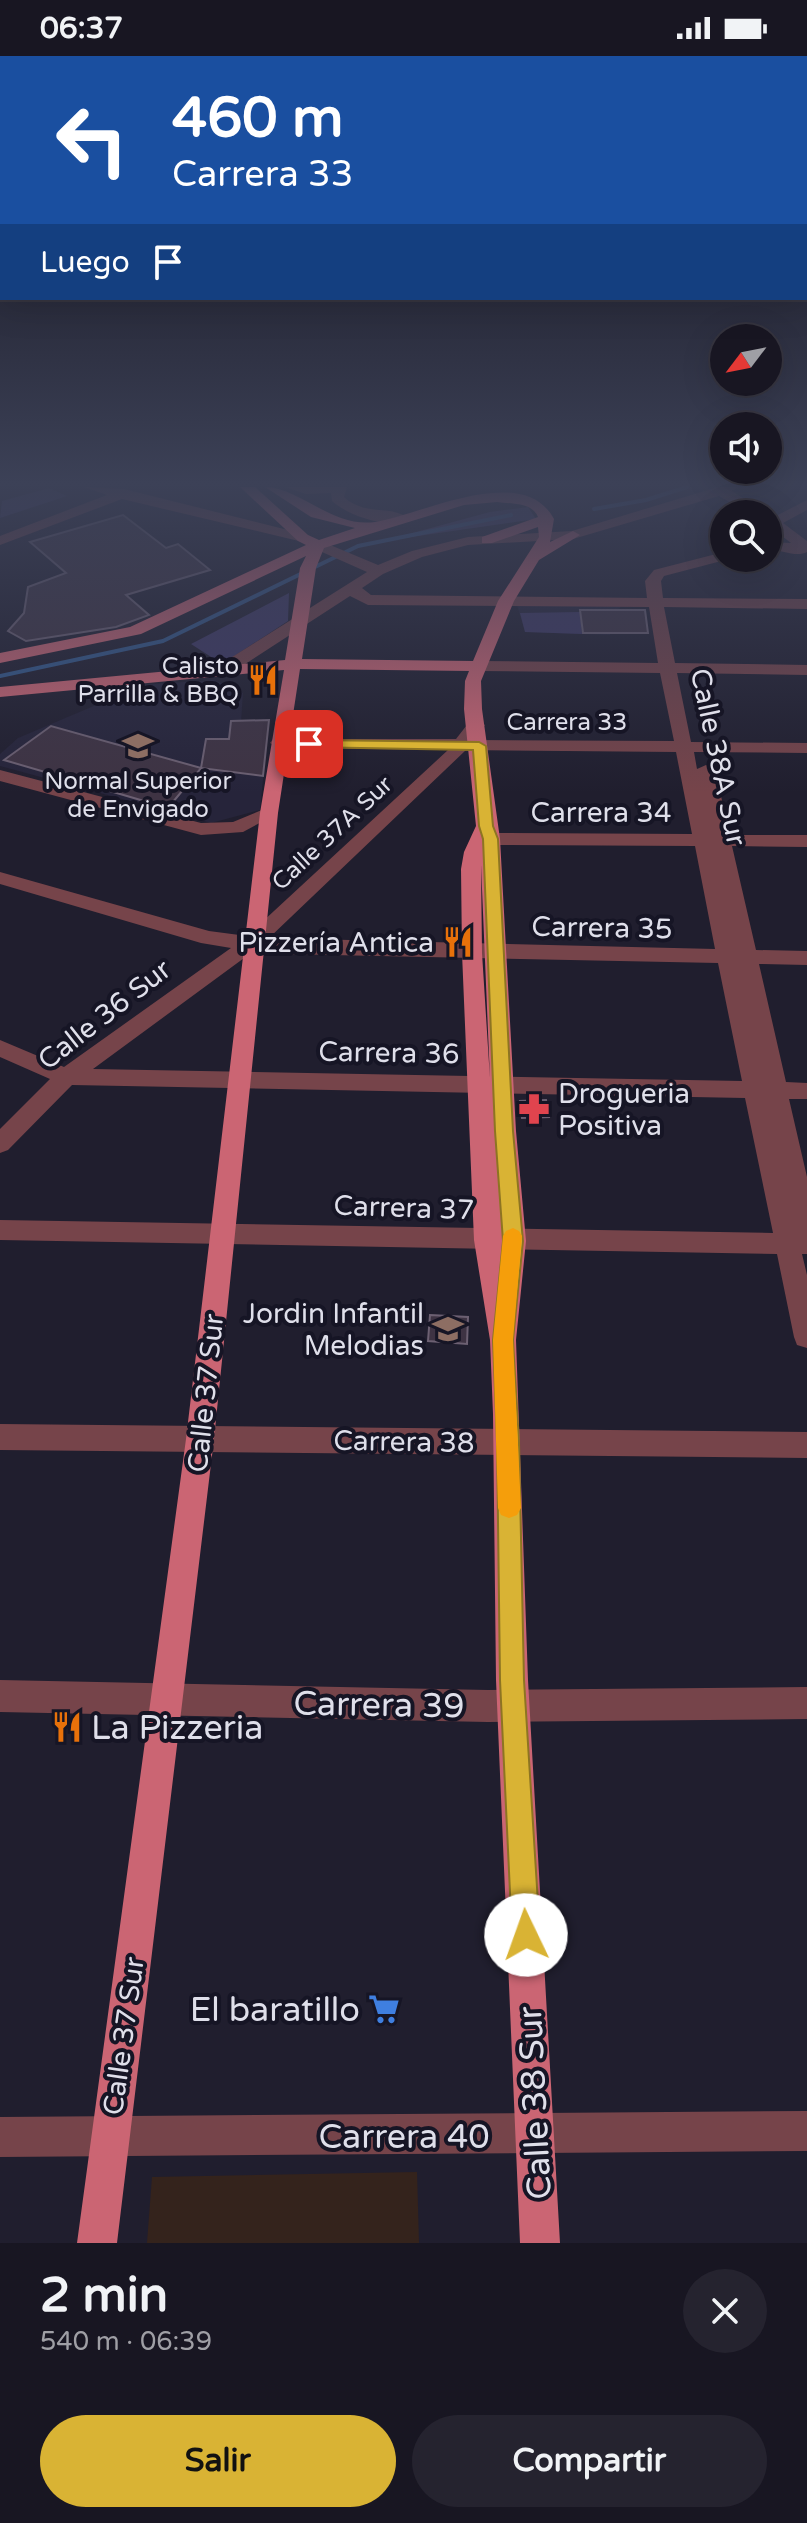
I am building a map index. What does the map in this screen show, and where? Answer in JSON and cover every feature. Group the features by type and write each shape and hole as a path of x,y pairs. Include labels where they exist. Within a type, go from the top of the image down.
{"main road":[{"path":"0,658 135,631 225,589"},
{"name":"Calle 37 Sur","path":"97,2243 200,1439 269,813 305,589"},
{"path":"476,725 472,696 478,666 513,589"},
{"path":"0,692 291,664 478,666"},
{"name":"Calle 38 Sur","path":"470,746 488,832 503,1083 500,1240 514,1705 540,2243"},
{"name":"Calle 38 Sur","path":"488,832 474,852 471,869 472,953 478,1083 500,1240"}],"street":[{"path":"297,629 350,589"},
{"path":"355,589 356,594 368,600"},
{"name":"Calle 38A Sur","path":"660,589 736,957 801,1240 807,1337"},
{"path":"227,668 335,607 368,600 807,604"},
{"path":"478,666 807,670"},
{"name":"Calle 37A Sur","path":"253,942 470,746 476,725"},
{"name":"Carrera 33","path":"279,743 807,748"},
{"path":"4,781 213,830 236,828 269,813"},
{"name":"Carrera 34","path":"488,832 807,841"},
{"name":"Carrera 35","path":"0,878 208,938 284,947 807,958"},
{"name":"Calle 36 Sur","path":"0,1144 66,1077 253,942"},
{"path":"0,1048 66,1077"},
{"name":"Carrera 36","path":"66,1077 807,1091"},
{"name":"Carrera 37","path":"0,1230 500,1240 801,1240"},
{"name":"Carrera 38","path":"0,1437 807,1445"},
{"name":"Carrera 39","path":"0,1696 514,1705 807,1703"},
{"name":"Carrera 40","path":"0,2137 807,2131"}],"shaded area":[{"path":"289,593 288,621 222,664 191,644"},
{"path":"623,604 609,621 610,635 525,632 517,605"},
{"path":"580,612 582,634 525,632 520,613"},
{"name":"Normal Superior de Envigado","path":"214,680 243,693 241,722 269,720 260,810 211,823 0,766 0,754 18,738 115,697 124,686"},
{"path":"417,2172 419,2243 147,2243 152,2177"}],"building":[{"path":"28,589 146,589 126,595 149,615 116,627 26,641 8,631 24,613"},
{"path":"580,610 645,610 648,633 583,633"},
{"path":"269,720 263,776 201,768 206,739 229,739 231,721"},
{"path":"51,726 201,768 168,808 4,760"},
{"name":"Drogueria Positiva","path":"546,1100 549,1117 522,1118 520,1101"},
{"name":"Jordin Infantil Melodias","path":"430,1315 468,1317 467,1344 428,1341"}],"waterway":[{"path":"0,676 163,641 270,589"}],"slow traffic":[{"path":"509,1508 503,1340 513,1236"}],"place":[{"name":"Calisto Parrilla & BBQ","path":"263,680"},
{"name":"Normal Superior de Envigado","path":"138,746"},
{"name":"Pizzería Antica","path":"458,942"},
{"name":"Drogueria Positiva","path":"534,1109"},
{"name":"Jordin Infantil Melodias","path":"448,1329"},
{"name":"La Pizzeria","path":"67,1727"},
{"name":"El baratillo","path":"384,2009"}],"route":[{"path":"309,744 479,746 486,826 490,839 504,1131 513,1241 503,1340 512,1680 526,1935"}]}
